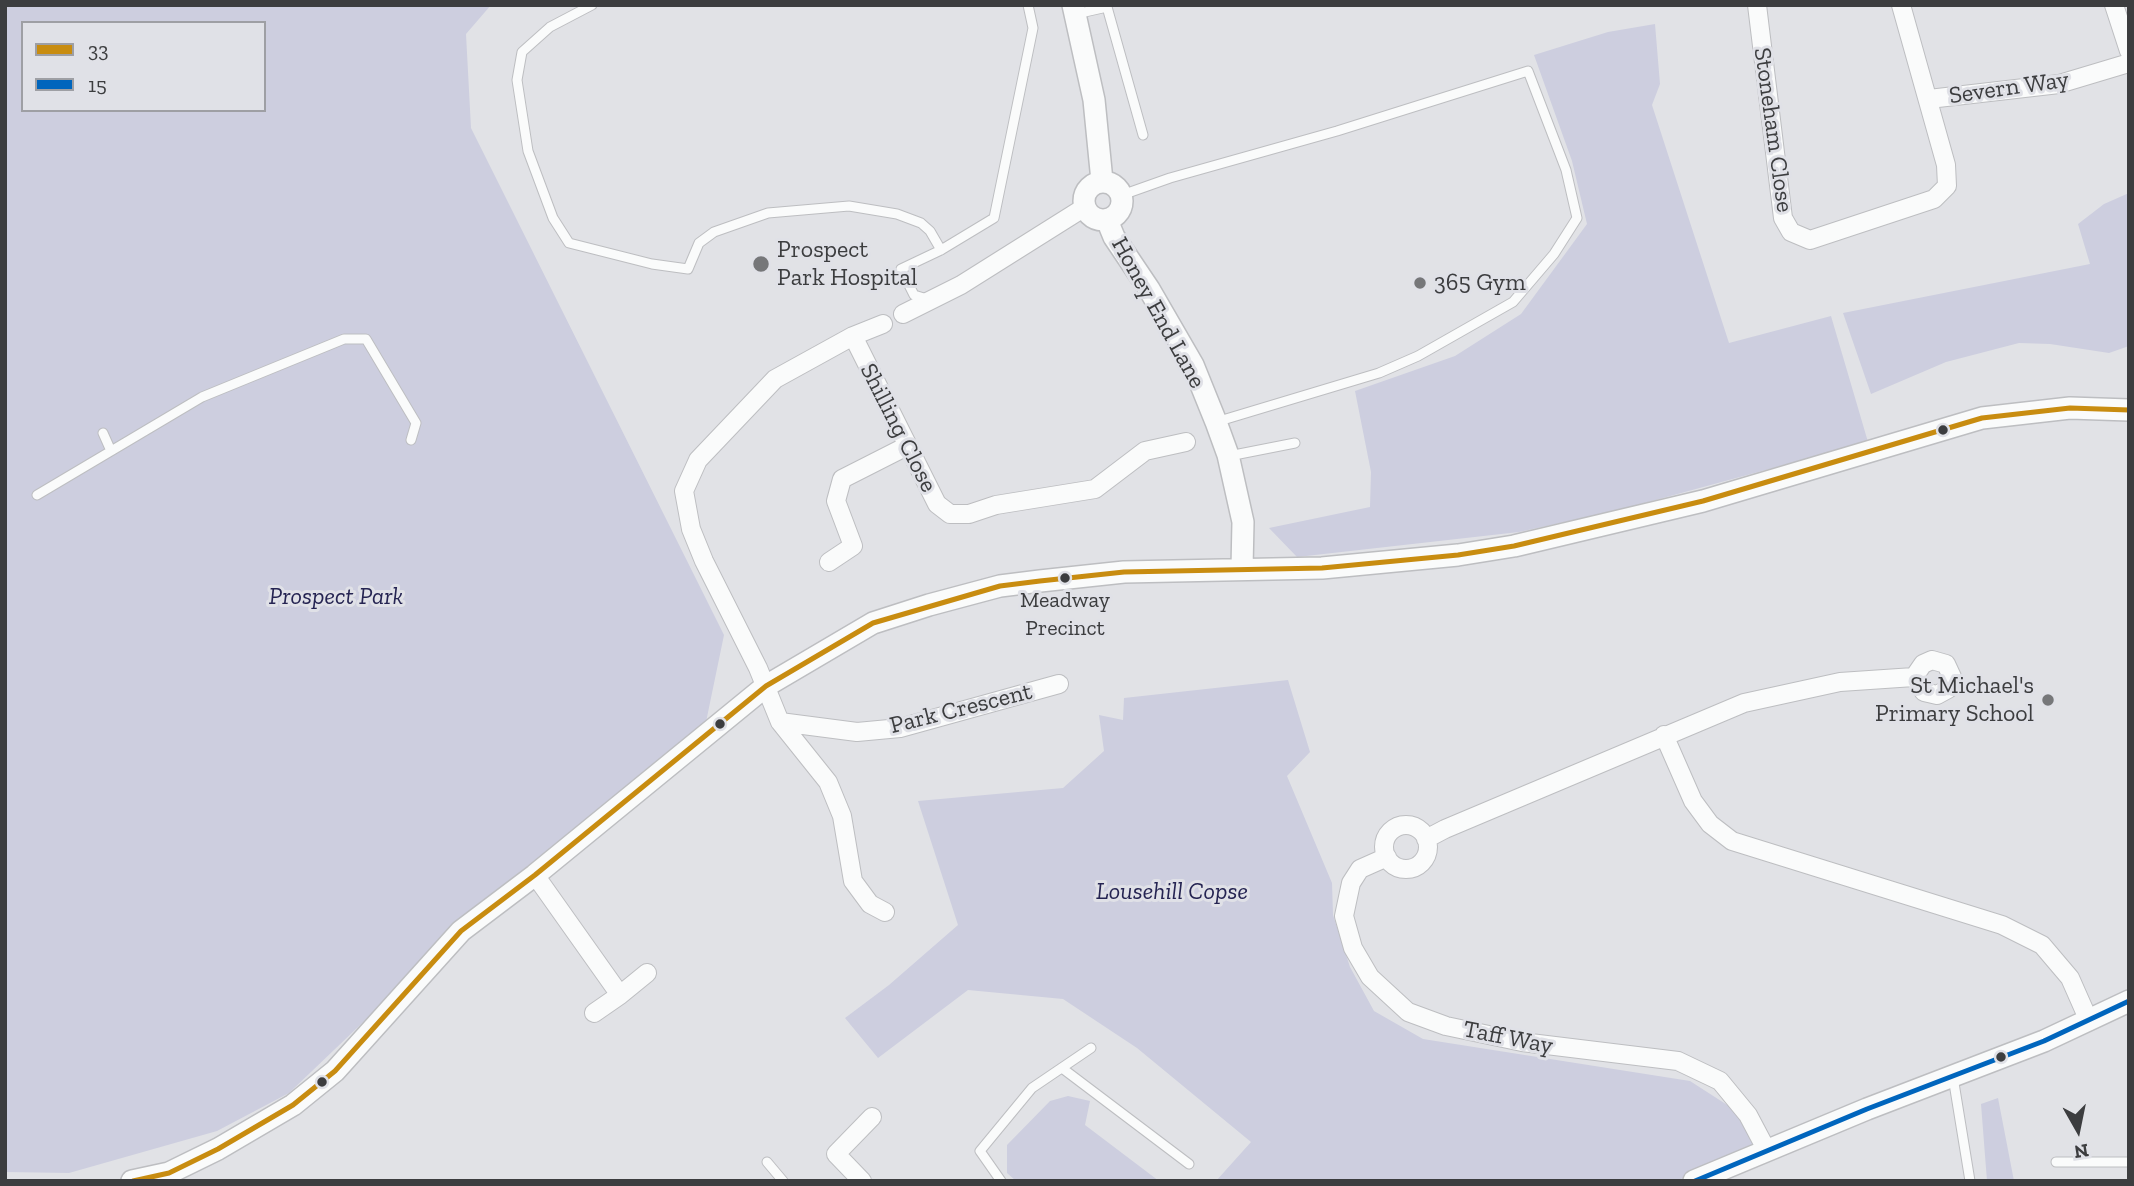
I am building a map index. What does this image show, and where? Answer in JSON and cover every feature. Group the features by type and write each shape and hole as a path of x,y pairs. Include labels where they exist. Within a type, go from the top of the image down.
{"street":[{"name":"Stoneham Close","path":"1757,5 1783,218 1791,232 1810,240 1934,200 1947,186 1946,165 1901,5"},
{"path":"2114,5 2129,51"},
{"path":"1074,10 1094,100 1102,181"},
{"name":"Severn Way","path":"1929,99 2059,84 2129,63"},
{"path":"903,314 961,285 1085,208 1083,202 1091,186 1102,181 1114,185 1122,195"},
{"name":"Honey End Lane","path":"1085,208 1096,219 1113,217 1121,208 1122,195"},
{"name":"Honey End Lane","path":"1107,219 1114,237 1149,289 1192,365 1216,422 1229,456 1243,522 1242,568"},
{"path":"883,324 853,336 775,379 698,460 684,491 691,529 704,561 766,686 780,722 828,782 842,816 853,881 870,904 885,912"},
{"name":"Shilling Close","path":"853,336 937,504 950,514 969,514 996,505 1095,489 1145,451 1186,442"},
{"path":"132,1181 170,1177 293,1105 335,1070 461,931 766,686 873,623 1000,586 1124,572 1322,568 1514,547 1703,501 1982,418 2070,408 2129,410"},
{"path":"829,562 853,546 836,501 842,479 907,446"},
{"path":"1426,839 1744,703 1840,682 1914,677"},
{"name":"Park Crescent","path":"780,722 857,732 900,728 1059,684"},
{"path":"1664,735 1693,802 1710,824 1732,841 2002,925 2042,945 2070,978 2089,1021"},
{"path":"1411,826 1418,829 1426,839 1426,853 1418,865 1412,868 1397,867 1387,858 1384,843 1391,831 1397,827 1411,826"},
{"name":"Taff Way","path":"1387,858 1360,869 1351,883 1345,916 1353,948 1370,977 1408,1012 1446,1026 1522,1042 1678,1061 1720,1081 1748,1115 1766,1149"},
{"path":"535,874 620,995"},
{"path":"594,1013 647,973"},
{"path":"1695,1181 1766,1149 2089,1021 2129,1001"},
{"path":"862,1181 836,1154 872,1117"}],"lane":[{"path":"592,5 550,27 522,52 517,80 528,151 553,218 569,243 652,264 688,269 699,243 714,232 768,213 849,206 909,218 930,230 941,250"},
{"path":"929,299 914,295 901,269 941,250 994,218 1033,28 1028,5"},
{"path":"1074,10 1111,6 1143,135"},
{"path":"1122,195 1170,178 1337,131 1528,71 1566,170 1577,218 1554,254 1513,302 1418,356 1379,373 1216,422"},
{"path":"37,495 202,397 344,339 366,339 416,423 411,440"},
{"path":"103,433 111,451"},
{"path":"1229,456 1295,443"},
{"path":"1001,1181 979,1151 1032,1088 1091,1048"},
{"path":"1062,1068 1189,1164"},
{"path":"1953,1076 1970,1181"},
{"path":"768,1162 783,1181"},
{"path":"2056,1162 2129,1162"}],"green space":[{"name":"Prospect Park","path":"5,5 491,5 466,34 471,128 724,635 706,722 515,877 289,1093 217,1131 69,1173 5,1172"},
{"path":"1655,24 1660,84 1652,105 1729,343 1831,316 1868,442 1619,510 1519,532 1297,557 1269,528 1370,507 1371,472 1355,391 1455,356 1521,314 1587,224 1572,161 1534,55 1608,32"},
{"path":"2129,193 2129,346 2109,353 2050,344 2019,343 1946,362 1871,394 1843,313 2090,264 2078,224 2104,204"},
{"name":"Lousehill Copse","path":"1288,680 1310,752 1287,776 1332,883 1333,915 1350,967 1374,1011 1423,1039 1690,1081 1735,1110 1761,1146 1676,1181 1216,1181 1251,1142 1137,1048 1063,999 968,990 878,1058 845,1018 889,985 958,925 918,801 1063,788 1104,751 1099,715 1123,720 1124,698"},
{"path":"1068,1096 1090,1101 1085,1125 1159,1181 1016,1181 1007,1173 1007,1145 1050,1101"},
{"path":"1998,1098 2014,1181 1987,1181 1981,1104"}],"transit line":[{"name":"33","path":"133,1181 169,1173 218,1149 293,1105 335,1071 461,931 535,875 766,686 873,623 1000,586 1040,581 1124,572 1322,568 1458,555 1514,546 1703,501 1982,418 2070,408 2129,410"},
{"name":"15","path":"1695,1181 1867,1109 2044,1041 2129,1001"}],"place":[{"name":"Prospect Park Hospital","path":"761,264"},
{"name":"365 Gym","path":"1420,283"},
{"name":"Meadway Precinct","path":"1065,578"},
{"name":"St Michael's Primary School","path":"2048,700"}]}
